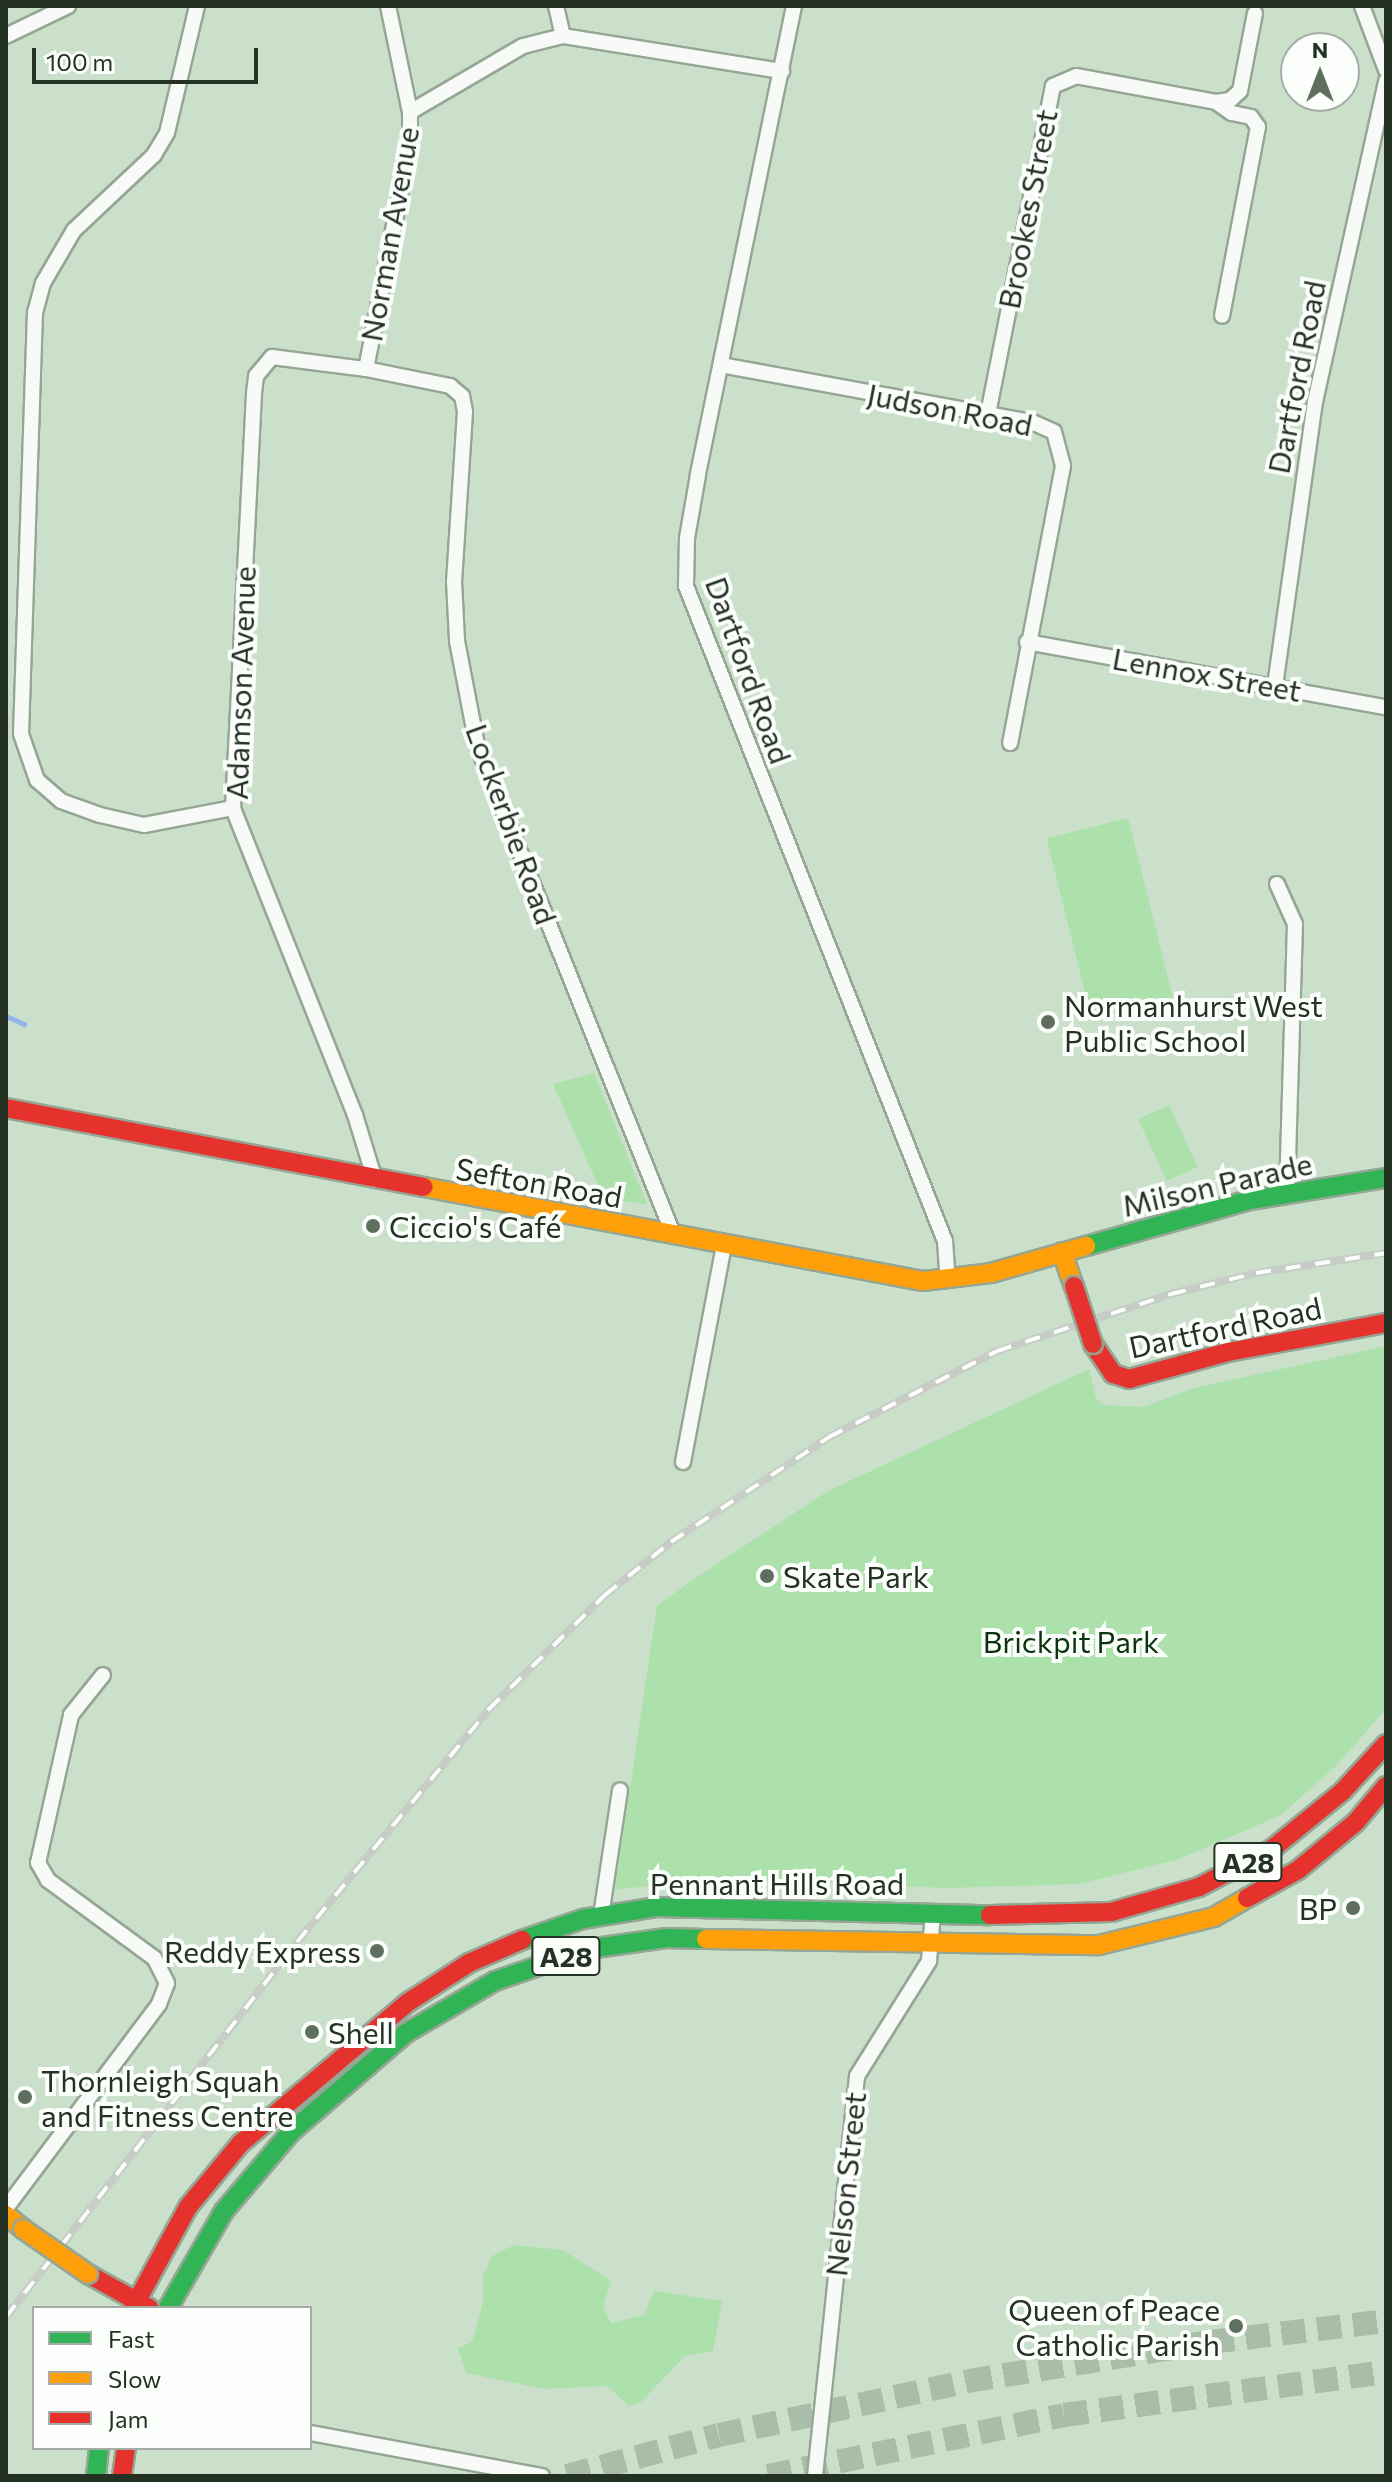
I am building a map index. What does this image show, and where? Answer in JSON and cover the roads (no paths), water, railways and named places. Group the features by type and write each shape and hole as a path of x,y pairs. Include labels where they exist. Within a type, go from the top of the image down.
{"main road":[{"name":"Sefton Road","path":"6,1108 724,1246 923,1281 948,1280 1062,1252"},
{"name":"Milson Parade","path":"1062,1252 1287,1193 1386,1178"},
{"name":"Dartford Road","path":"1062,1252 1093,1344 1113,1374 1129,1379 1228,1352 1386,1323"},
{"name":"Pennant Hills Road","path":"139,2306 168,2238 215,2171 353,2045 469,1963 557,1927 601,1916 712,1905 1072,1915 1155,1902 1199,1887 1272,1849 1362,1770 1386,1744"},
{"name":"Pennant Hills Road","path":"169,2306 224,2211 291,2132 406,2033 495,1981 588,1949 666,1938 1099,1945 1214,1917 1298,1870 1356,1822 1385,1791"},
{"path":"6,2215 139,2306"},
{"path":"96,2476 99,2450"},
{"path":"122,2476 126,2450"}],"street":[{"path":"6,36 68,6"},
{"path":"195,6 167,133 154,155 74,230 43,283 35,312 21,734 37,780 61,801 87,811 144,825 233,808"},
{"name":"Norman Avenue","path":"366,369 410,143 410,112 388,6"},
{"path":"556,6 563,36"},
{"name":"Dartford Road","path":"794,6 687,538 686,586 945,1241 948,1280"},
{"path":"1362,6 1386,70"},
{"path":"1216,102 1230,100 1240,91 1255,13"},
{"path":"410,112 523,46 563,36 782,71"},
{"name":"Brookes Street","path":"988,414 1053,86 1076,76 1216,102"},
{"name":"Dartford Road","path":"1275,686 1315,402 1386,81"},
{"path":"1216,102 1232,113 1251,117 1258,127 1222,316"},
{"name":"Adamson Avenue","path":"366,369 282,356 272,357 256,376 233,808 355,1115 375,1180"},
{"name":"Judson Road","path":"721,365 1032,422 1054,432 1062,449 1063,466 1010,743"},
{"name":"Lockerbie Road","path":"366,369 450,386 462,396 465,412 454,581 457,641 477,745 674,1236"},
{"name":"Lennox Street","path":"1027,642 1386,707"},
{"path":"1277,884 1295,924 1287,1193"},
{"path":"683,1462 724,1246"},
{"path":"6,2208 159,2004 167,1983 154,1958 48,1880 38,1863 71,1715 103,1675"},
{"path":"1362,1770 1385,1791"},
{"path":"601,1916 620,1790"},
{"name":"Nelson Street","path":"815,2476 857,2076 929,1961 933,1913"},
{"path":"312,2433 542,2476"}],"waterway":[{"path":"6,1016 24,1024"}],"tunnel":[{"path":"567,2476 719,2435 968,2381 1210,2342 1386,2321"},
{"path":"768,2476 1064,2415 1386,2372"}],"railway":[{"path":"6,2317 297,1942 489,1709 605,1595 671,1542 829,1437 997,1351 1171,1294 1256,1273 1386,1253"}],"place":[{"name":"Normanhurst West Public School","path":"1048,1022"},
{"name":"Ciccio's Café","path":"373,1226"},
{"name":"Skate Park","path":"767,1576"},
{"name":"BP","path":"1353,1908"},
{"name":"Reddy Express","path":"377,1951"},
{"name":"Shell","path":"312,2032"},
{"name":"Thornleigh Squah and Fitness Centre","path":"25,2097"},
{"name":"Queen of Peace Catholic Parish","path":"1236,2326"}],"park label":[{"name":"Brickpit Park","path":"1071,1641"}]}
